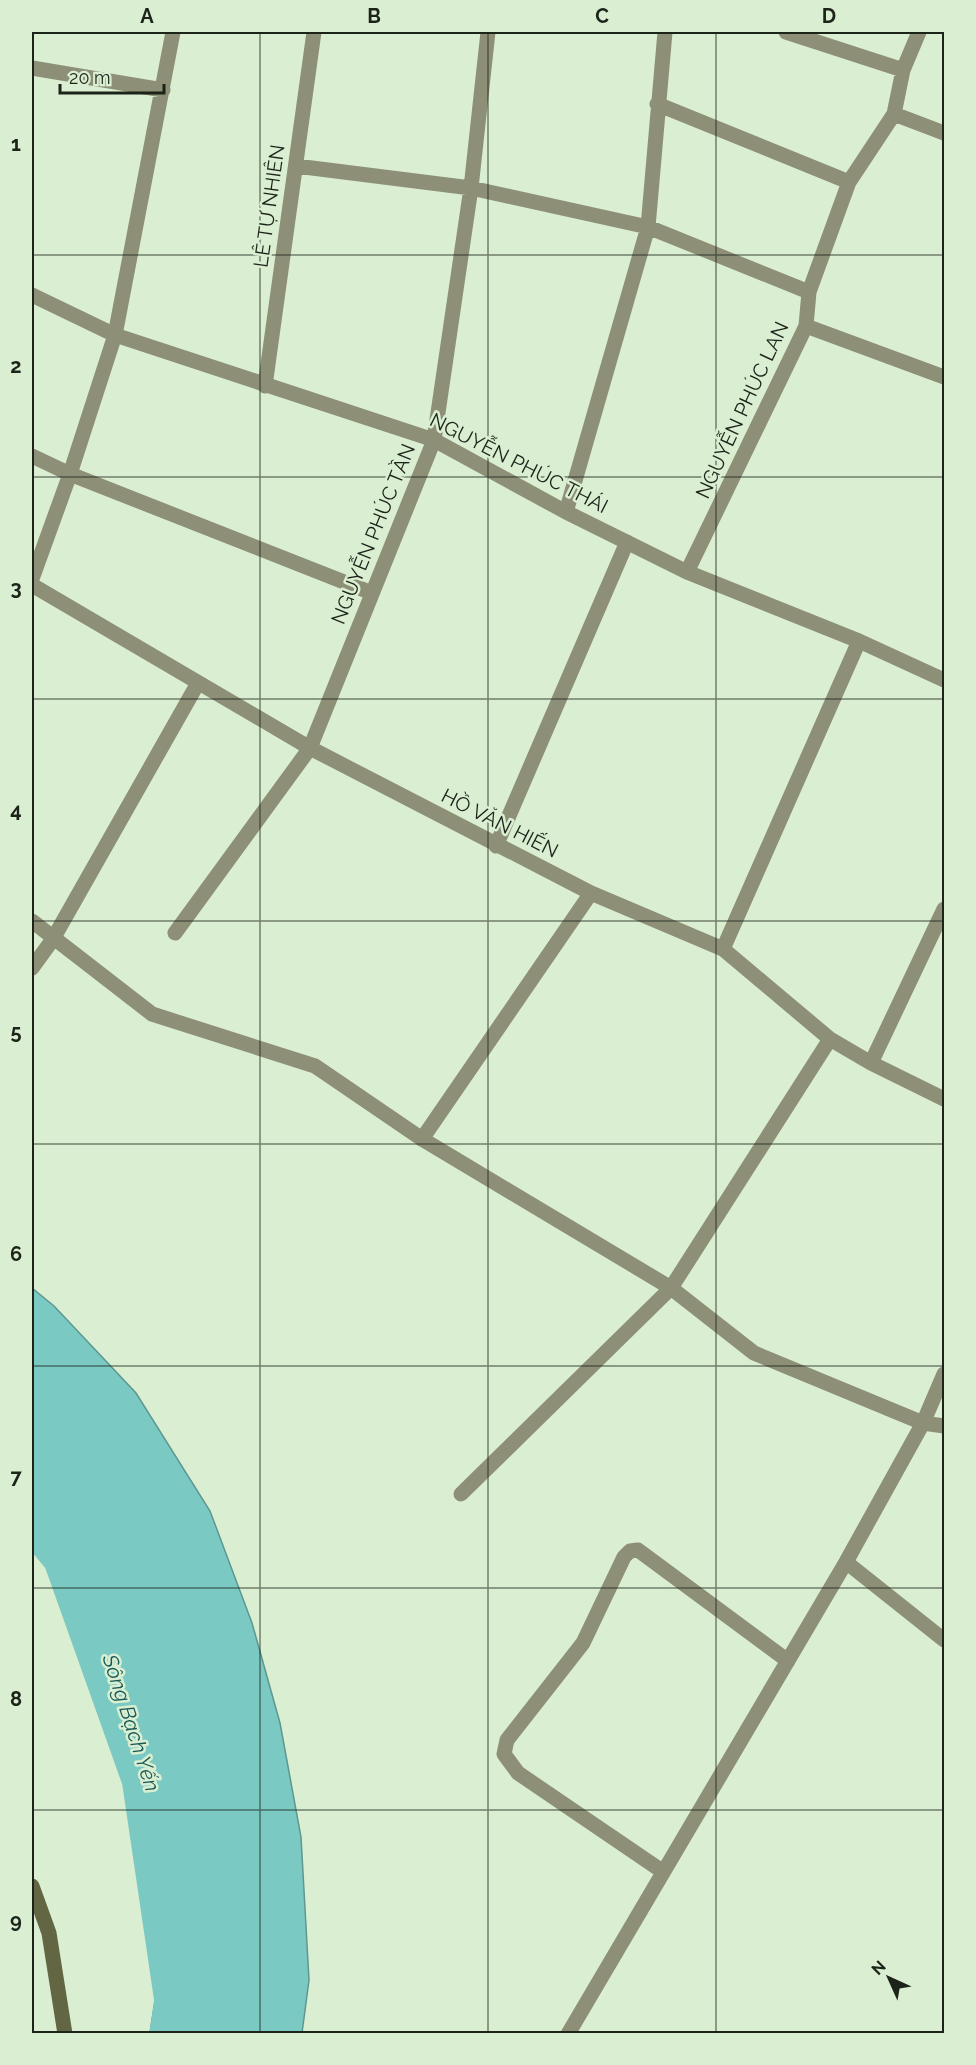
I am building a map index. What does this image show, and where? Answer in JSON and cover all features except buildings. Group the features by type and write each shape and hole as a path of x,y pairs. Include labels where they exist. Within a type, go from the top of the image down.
{"street":[{"path":"32,579 70,474 115,335 173,32"},
{"name":"LÊ TỰ NHIÊN","path":"265,386 314,32"},
{"name":"NGUYỄN PHÚC TẦN","path":"176,933 310,748 434,440 471,188 488,32"},
{"path":"566,512 648,227 664,32"},
{"path":"786,32 903,70"},
{"name":"NGUYỄN PHÚC LAN","path":"687,572 806,326 809,292 849,182 894,114 903,70 920,32"},
{"path":"32,68 163,90"},
{"path":"657,104 849,182"},
{"path":"894,114 945,133"},
{"path":"296,166 471,188 648,227 809,292"},
{"name":"NGUYỄN PHÚC THÁI","path":"32,295 115,335 434,440 566,512 687,572 859,641 945,680"},
{"path":"806,326 945,377"},
{"path":"32,456 70,474 372,593"},
{"path":"496,846 627,542"},
{"name":"HỒ VĂN HIẾN","path":"32,585 310,748 496,846 591,893 723,949 830,1039 871,1063 945,1100"},
{"path":"723,949 859,641"},
{"path":"32,968 52,939 198,683"},
{"path":"422,1139 591,893"},
{"path":"871,1063 945,909"},
{"path":"32,921 52,939 152,1014 315,1066 422,1139 671,1288 754,1353 923,1423 945,1426"},
{"path":"461,1494 671,1288 830,1039"},
{"path":"568,2034 662,1870 846,1562 923,1423 945,1374"},
{"path":"662,1870 518,1773 504,1754 507,1740 583,1643 624,1557 630,1551 638,1550 788,1661"},
{"path":"846,1562 945,1640"},
{"path":"33,1895 49,1933 65,2034"}],"water":[{"path":"32,1288 54,1306 136,1393 210,1511 252,1623 280,1723 301,1837 309,1980 302,2033 150,2033 168,1916 161,1784 130,1671 90,1589 32,1496"}],"waterway":[{"name":"Sông Bạch Yến","path":"32,1503 73,1552 153,1777 186,2001 181,2034"}]}
